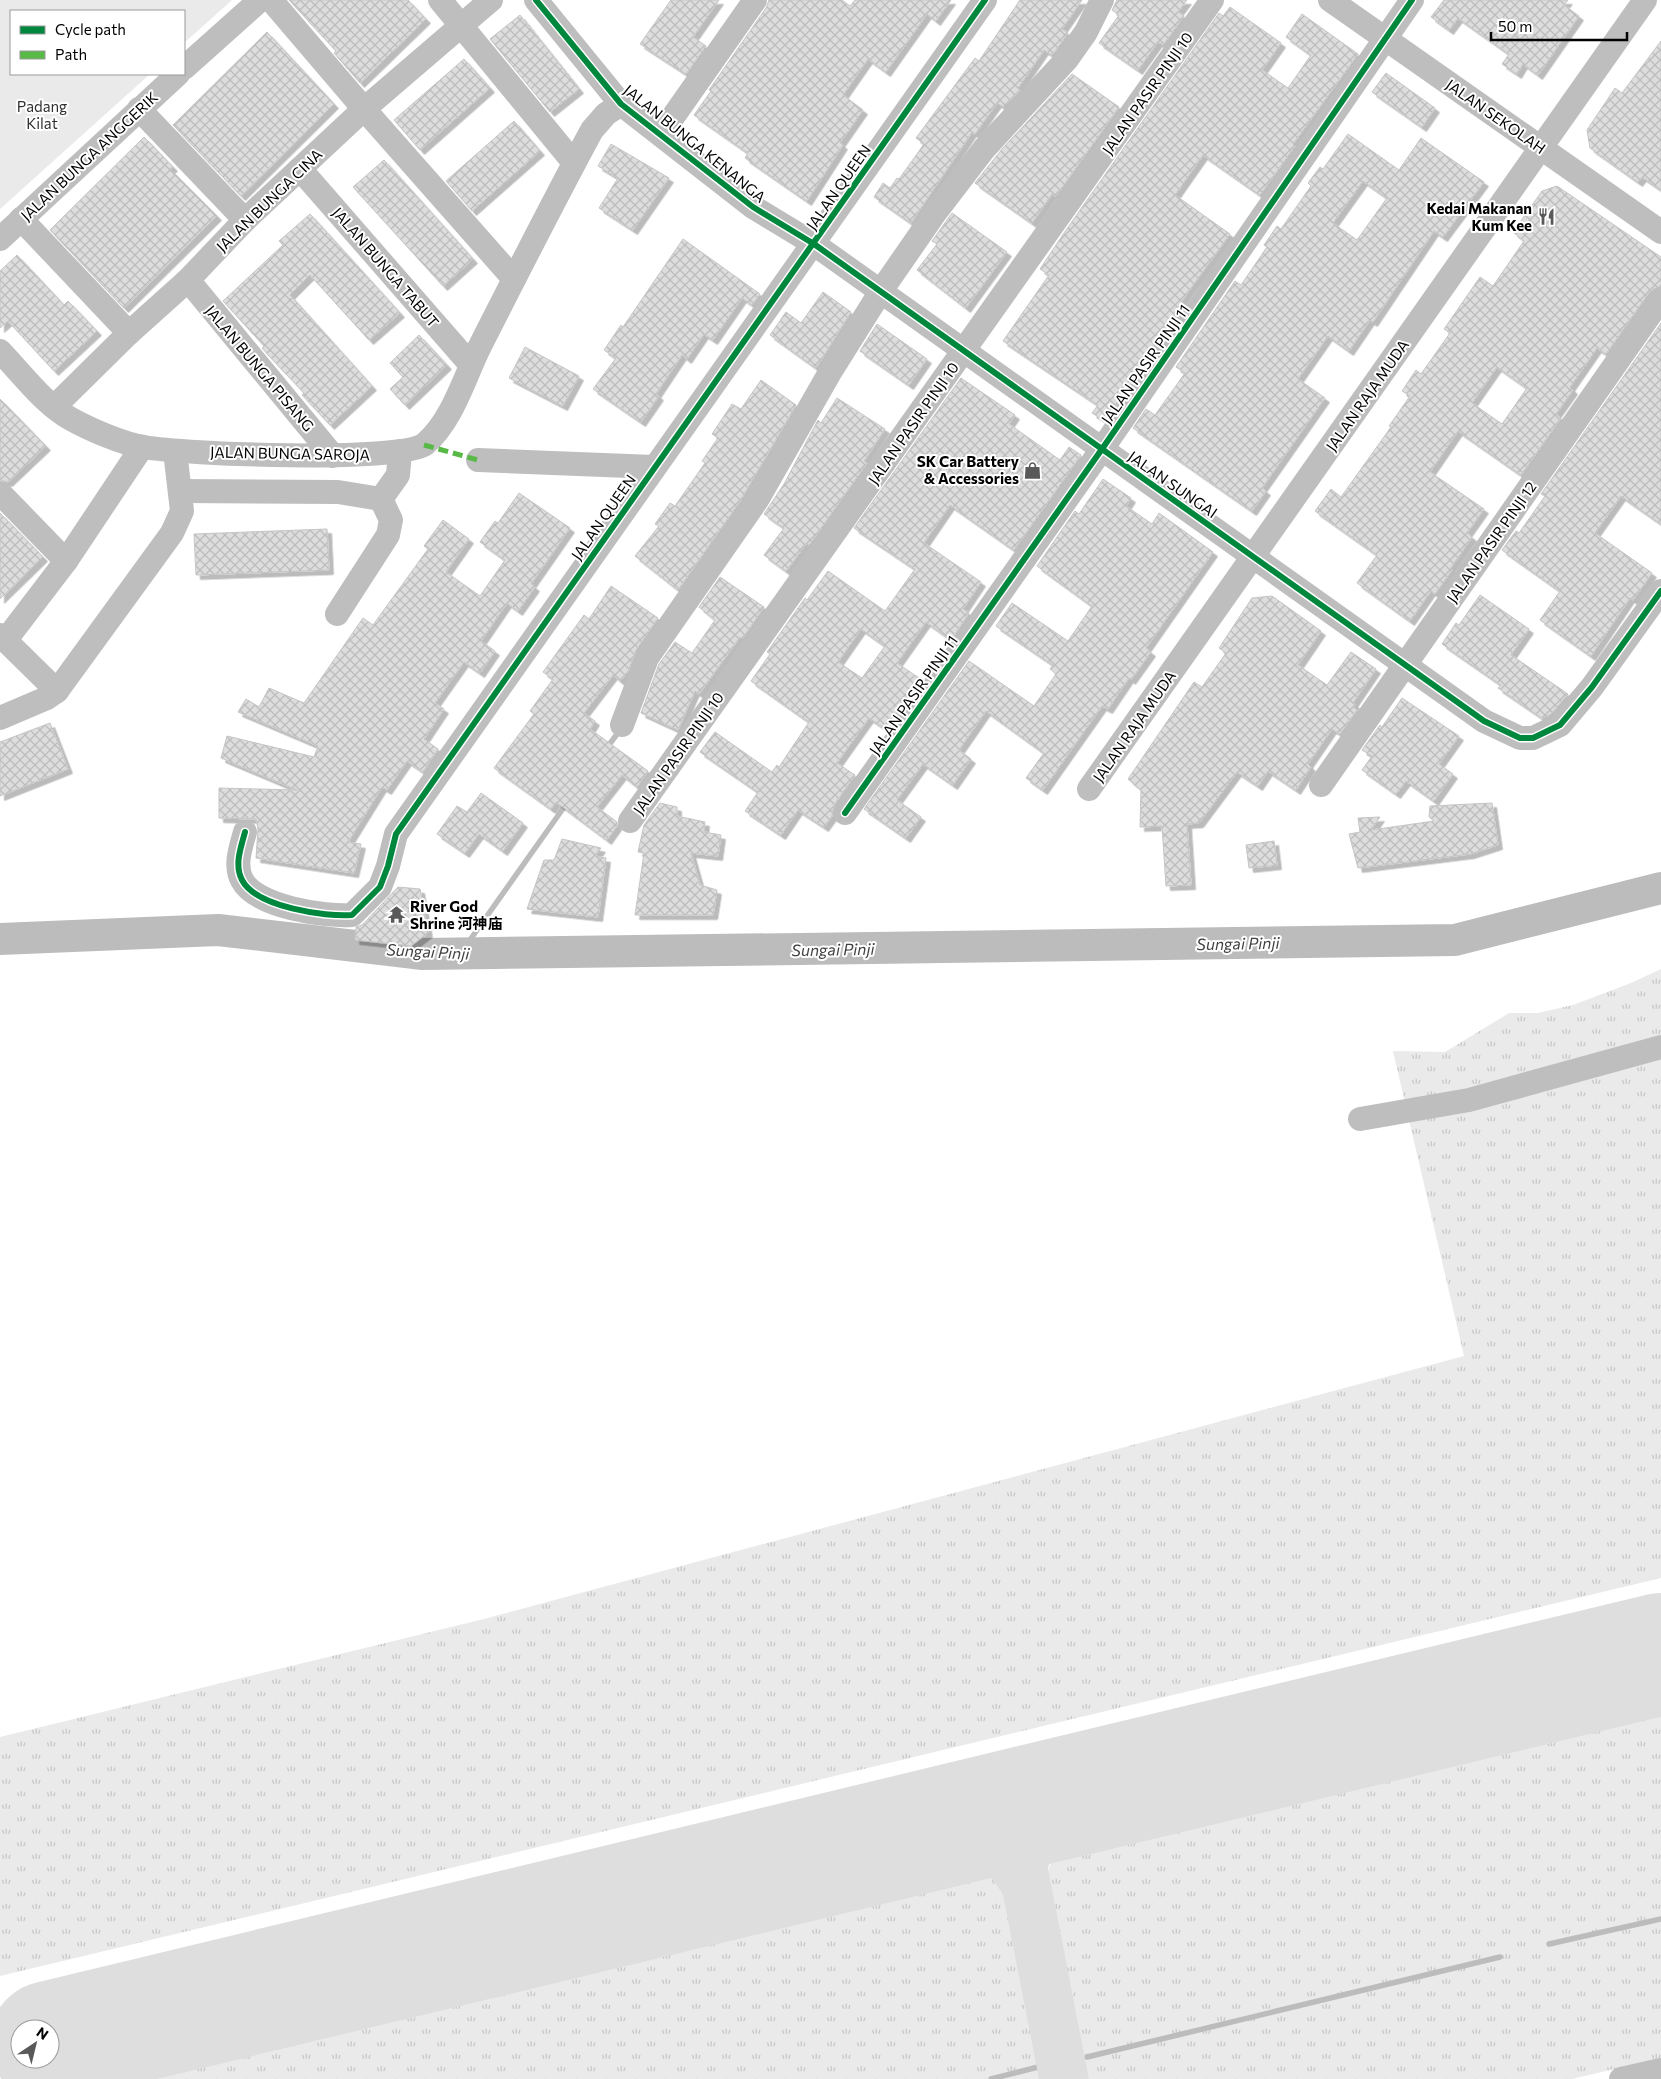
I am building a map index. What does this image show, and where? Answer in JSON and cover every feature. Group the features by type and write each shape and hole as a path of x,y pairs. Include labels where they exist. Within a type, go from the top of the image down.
{"street":[{"path":"185,67 260,0"},
{"path":"271,0 364,110 514,279"},
{"path":"440,0 574,163"},
{"name":"JALAN BUNGA CINA","path":"54,407 129,333 188,280 245,220 364,110 491,0"},
{"name":"JALAN BUNGA KENANGA","path":"536,0 621,104 753,207 814,244"},
{"path":"661,134 755,0"},
{"name":"JALAN QUEEN","path":"245,832 238,861 242,880 252,892 284,906 339,916 352,915 380,887 388,866 396,834 985,0"},
{"path":"622,725 647,658 757,500 829,374 881,291 935,213 984,149 1066,59 1086,32 1102,0"},
{"name":"JALAN PASIR PINJI 10","path":"630,821 1212,0"},
{"name":"JALAN SEKOLAH","path":"1330,0 1661,232"},
{"name":"JALAN PASIR PINJI 11","path":"845,813 1102,449 1412,0"},
{"name":"JALAN RAJA MUDA","path":"1089,789 1645,0"},
{"name":"JALAN BUNGA ANGGERIK","path":"0,239 139,108 177,75"},
{"name":"JALAN BUNGA SAROJA","path":"0,352 54,407 71,419 142,447 175,451 333,456 400,451 424,445 440,426 592,130 606,114 621,104"},
{"path":"139,108 245,220"},
{"name":"JALAN BUNGA TABUT","path":"300,169 471,364"},
{"path":"21,219 129,333"},
{"name":"JALAN SUNGAI","path":"814,244 1484,721 1520,738 1533,738 1560,725 1592,687 1661,591"},
{"name":"JALAN BUNGA PISANG","path":"188,280 333,456"},
{"name":"JALAN PASIR PINJI 12","path":"1321,785 1661,299"},
{"path":"57,691 3,638 66,561 142,447"},
{"path":"0,718 47,698 57,691 172,533 182,511 175,451"},
{"path":"381,499 398,475 400,451"},
{"path":"478,460 654,467"},
{"path":"181,491 338,492 381,499"},
{"path":"0,493 66,561"},
{"path":"337,614 388,535 391,520 381,499"},
{"path":"1360,1119 1469,1100 1661,1047"},
{"path":"1621,2079 1661,2070"}],"green space":[{"name":"Padang Kilat","path":"0,0 232,0 185,42 185,10 10,10 10,75 149,75 0,209"},
{"path":"1661,969 1661,1578 0,1976 0,1737 484,1619 1464,1356 1393,1051 1445,1052 1509,1013 1538,1013 1573,1005 1631,983"},
{"path":"1661,1709 1661,2058 1572,2079 1085,2079 1044,1899 1044,1883 1053,1856"},
{"path":"991,1870 1002,1876 1009,1891 1049,2079 129,2079"}],"building":[{"path":"289,0 408,0 426,19 360,83 334,53 336,51"},
{"path":"671,0 719,0 693,37 706,46 686,74 640,44"},
{"path":"769,0 842,0 850,6 855,0 951,0 936,21 927,14 886,72 868,59 843,95 863,110 840,143 843,145 807,201 745,158 748,153 694,115 711,91 709,90 766,8"},
{"path":"1020,0 1082,0 1062,29 1068,33 1056,50 1052,55 1044,50 1018,88 1020,90 1004,107 997,103 975,134 972,132 911,223 874,197 883,183 890,188 897,178 899,179 924,144 916,138 975,58 979,61"},
{"path":"1117,0 1187,0 1178,12 1184,16 1163,45 1158,42 1138,70 1099,43 1119,15 1112,10"},
{"path":"1444,0 1568,0 1564,5 1579,16 1538,75 1523,64 1517,74 1502,64 1509,54 1458,18 1449,30 1431,17"},
{"path":"1230,7 1281,43 1262,70 1288,88 1311,55 1286,37 1302,14 1358,54 1293,144 1295,146 1260,195 1203,155 1175,195 1230,234 1188,292 1148,353 1151,354 1105,421 1092,413 1098,405 1003,341 1049,275 1040,269 1066,230 1219,13 1223,16"},
{"path":"520,15 579,89 550,112 490,39"},
{"path":"267,32 334,104 241,196 173,125"},
{"path":"1661,41 1661,190 1642,177 1638,182 1590,148 1587,130 1615,88 1622,93"},
{"path":"464,59 490,88 420,150 394,120"},
{"path":"1386,73 1435,108 1422,127 1372,92"},
{"path":"1072,74 1119,107 1056,196 1052,194 1032,223 975,183 1002,149"},
{"path":"514,121 540,151 472,211 446,181"},
{"path":"1348,134 1399,170 1421,138 1484,182 1443,237 1434,231 1373,322 1370,320 1349,351 1328,336 1298,379 1325,398 1262,488 1266,491 1252,511 1133,428 1146,409 1155,415 1185,373 1176,367 1235,281 1241,285 1267,247 1264,245 1277,226 1281,229 1311,186 1308,183 1320,167 1323,169","holes":["1363,181 1387,198 1357,240 1333,223"]},
{"path":"144,137 173,167 170,169 217,216 124,308 50,230"},
{"path":"611,144 669,178 633,230 599,208 618,178 598,166"},
{"path":"384,160 473,259 443,286 353,187"},
{"path":"1557,186 1661,257 1661,285 1650,291 1606,354 1597,348 1570,387 1573,390 1556,414 1561,418 1521,475 1458,431 1430,472 1484,509 1467,533 1472,537 1450,569 1452,570 1435,594 1431,591 1410,621 1357,583 1377,555 1315,511 1331,489 1341,497 1391,427 1389,426 1410,396 1402,391 1416,370 1421,374 1450,333 1444,329 1480,277 1493,286 1524,241 1513,232 1542,191","holes":["1497,367 1527,388 1502,424 1472,403"]},
{"path":"952,213 1007,252 966,308 917,270 937,244 932,241"},
{"path":"310,214 400,313 369,340 310,275 290,295 372,386 330,425 302,395 304,393 262,348 264,346 223,301 283,245 279,241"},
{"path":"683,239 760,294 752,305 742,298 713,340 704,334 687,359 682,355 656,394 659,396 641,422 593,389 616,358 604,350 621,325 623,327"},
{"path":"17,255 64,305 68,301 97,331 54,371 8,321 0,328 0,271"},
{"path":"823,292 851,312 816,368 770,335 786,312 801,323"},
{"path":"1661,323 1661,524 1621,496 1595,533 1652,573 1633,600 1630,598 1591,656 1540,620 1560,591 1502,550 1516,531 1519,533 1545,496 1541,494"},
{"path":"877,324 927,359 909,385 860,351"},
{"path":"419,335 447,365 405,405 390,389 403,377 390,363"},
{"path":"525,347 579,376 563,406 509,378"},
{"path":"961,378 1015,415 1009,424 1060,460 1069,447 1081,455 1014,550 950,505 924,543 981,582 963,609 969,613 951,640 926,622 897,663 922,680 887,730 869,718 837,763 855,775 834,805 832,816 824,827 798,810 781,835 745,811 758,792 700,752 715,732 772,772 777,765 779,767 809,722 751,681 770,654 767,652 805,598 807,600 828,571 885,611 915,569 854,528","holes":["861,629 885,646 862,678 838,662"]},
{"path":"761,380 796,405 740,501 678,590 635,556 659,526 655,524 670,503 675,506 705,463 702,461 718,438 712,434 732,404 741,409"},
{"path":"837,398 885,429 864,461 867,463 809,545 806,544 786,571 764,555 784,528 764,514 784,484 818,420 821,423"},
{"path":"0,399 46,446 8,482 0,480"},
{"path":"1103,479 1131,498 1126,506 1152,524 1159,513 1213,552 1146,648 1151,652 1131,680 1129,678 1108,709 1102,706 1043,790 1026,778 1044,753 986,711 959,750 971,759 953,785 923,764 897,800 921,817 906,838 864,809 969,661 1034,706 1056,674 1050,669 1053,665 996,626 1012,603 1068,641 1092,606 1037,566 1075,511 1079,514"},
{"path":"519,493 570,528 531,584 535,587 518,611 507,603 481,641 495,651 480,673 464,662 435,703 444,709 424,739 438,749 423,772 407,761 387,790 382,787 348,842 361,844 354,873 256,858 258,829 256,819 219,818 219,788 297,790 221,758 227,736 314,757 318,746 238,712 246,699 259,707 269,688 304,703 363,618 373,625 428,549 424,546 443,520 469,539 446,572 480,596 505,560 480,542 495,521 498,523"},
{"path":"0,513 43,557 0,599"},
{"path":"327,529 329,570 196,575 194,534"},
{"path":"720,577 764,607 742,639 740,637 699,694 695,691 678,730 641,713 659,664 675,642 692,653 715,620 699,607"},
{"path":"611,586 658,618 636,650 628,671 620,681 613,675 584,713 595,721 590,729 648,771 637,787 622,775 597,807 617,822 617,826 607,840 556,802 551,809 494,768 534,714 530,711 553,679 543,672 584,615 589,619"},
{"path":"1480,595 1529,629 1511,655 1568,694 1551,714 1542,718 1498,688 1501,685 1442,644 1456,623 1459,625"},
{"path":"1272,596 1321,631 1298,665 1327,685 1351,652 1376,669 1353,703 1355,704 1353,707 1357,710 1340,734 1332,729 1308,764 1311,767 1296,790 1268,771 1258,786 1237,772 1199,823 1187,824 1191,885 1166,886 1162,826 1140,827 1141,790 1128,779 1194,682 1202,687 1226,653 1219,648 1252,598"},
{"path":"1402,698 1459,736 1439,764 1453,774 1434,801 1406,781 1396,794 1362,770 1372,756 1362,750 1380,725 1382,727"},
{"path":"50,723 68,769 0,796 0,742"},
{"path":"481,793 523,823 503,851 479,834 465,853 437,834 457,806 467,812"},
{"path":"660,803 677,807 677,816 705,822 704,832 721,835 718,856 691,853 700,885 717,890 713,915 635,915 644,853 638,852 644,825"},
{"path":"1492,803 1498,845 1470,854 1358,868 1349,834 1360,832 1358,818 1380,817 1371,830 1434,821 1429,817 1430,806"},
{"path":"562,839 601,848 595,856 606,858 598,917 527,909 544,860 554,860"},
{"path":"1274,841 1277,865 1249,868 1246,845"},
{"path":"398,887 420,889 428,933 411,946 355,940 356,927 362,925"}],"waterway":[{"path":"606,749 620,730"},
{"path":"460,954 567,803"},
{"name":"Sungai Pinji","path":"0,939 218,930 423,954 1455,940 1661,888"},
{"path":"1549,1944 1661,1919"},
{"path":"1087,2057 1500,1957"},
{"path":"991,2079 1042,2066"}],"taxiway":[{"path":"1064,2079 1023,1869 1031,1843 1044,1822 1062,1806 1086,1793"},
{"path":"931,1829 961,1833 996,1848 1015,1868 1024,1882"}],"runway":[{"path":"60,2040 1661,1654"}],"marked path":[{"path":"424,445 478,460"}],"cycle path":[{"path":"536,0 621,104 753,207 814,244 1484,721 1520,738 1533,738 1560,725 1592,687 1661,591"},
{"path":"245,832 238,862 240,874 242,880 250,889 261,897 309,912 352,915 380,887 388,866 396,834 985,0"},
{"path":"845,813 1102,449 1412,0"}],"place":[{"name":"Kedai Makanan Kum Kee","path":"1546,217"},
{"name":"SK Car Battery & Accessories","path":"1033,470"},
{"name":"River God Shrine 河神庙","path":"396,915"}]}
